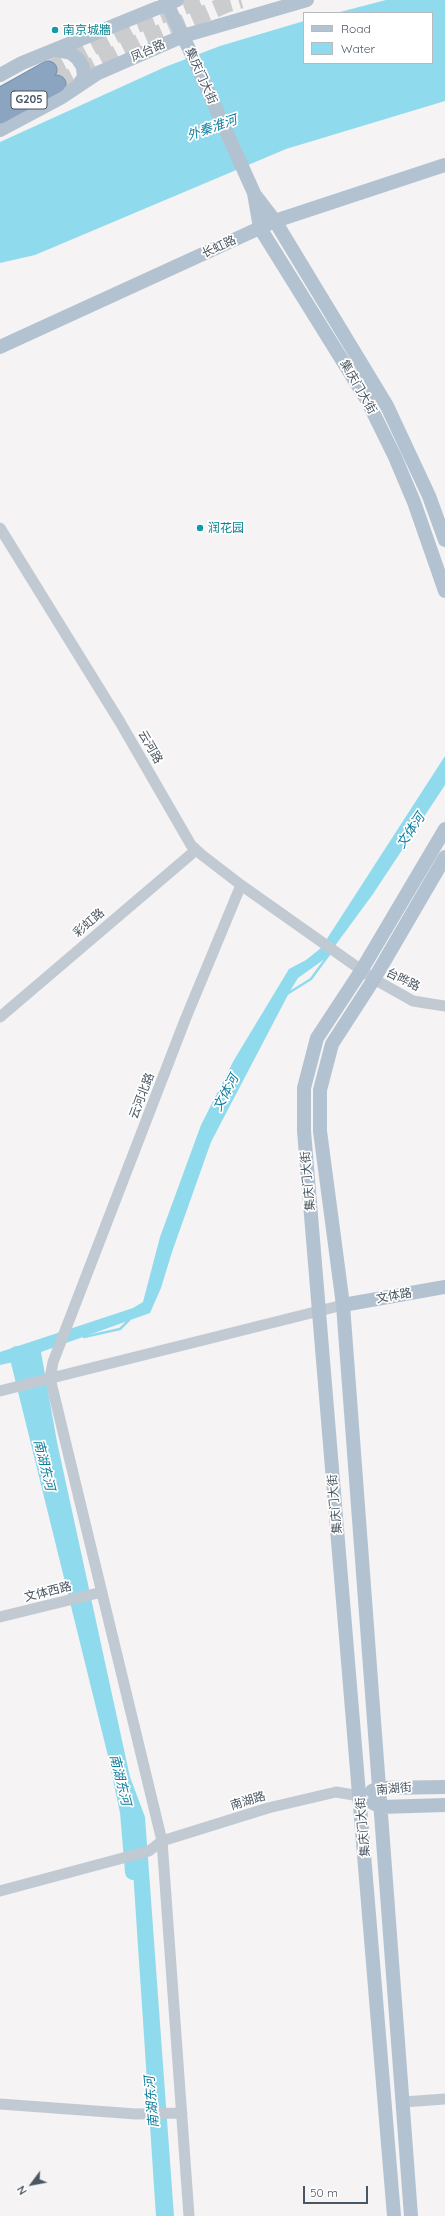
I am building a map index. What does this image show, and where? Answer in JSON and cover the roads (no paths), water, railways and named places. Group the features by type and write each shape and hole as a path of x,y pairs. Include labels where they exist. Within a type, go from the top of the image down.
{"highway":[{"name":"G205","path":"0,97 52,77 0,114"}],"main road":[{"name":"凤台路","path":"0,130 98,73 183,36 281,3 308,0"},
{"name":"集庆门大街","path":"169,1 183,36 252,190 260,228 366,400 395,457 414,502 445,591"},
{"path":"0,75 169,1"},
{"path":"56,50 71,53 78,58 83,67 84,77 78,86"},
{"name":"长虹路","path":"0,347 275,221 445,165"},
{"name":"集庆门大街","path":"252,190 275,221 388,406 429,496 445,540"},
{"name":"集庆门大街","path":"394,2216 304,1131 304,1088 317,1038 361,971 445,829"},
{"name":"集庆门大街","path":"411,2216 343,1305 320,1131 320,1090 332,1044 374,979 445,857"},
{"name":"文体路","path":"343,1305 445,1287"},
{"name":"南湖街","path":"360,1796 379,1788 445,1787"},
{"name":"南湖街","path":"360,1796 381,1807 445,1805"}],"street":[{"name":"云河路","path":"0,528 116,715 192,845 196,850 241,885 342,958"},
{"name":"彩虹路","path":"0,1017 196,850"},
{"name":"云河北路","path":"47,1379 185,1020 241,885"},
{"name":"台晔路","path":"342,958 374,979 413,1001 445,1006"},
{"path":"4,1390 343,1305"},
{"path":"47,1379 102,1592 162,1841 189,2216"},
{"name":"文体西路","path":"0,1618 102,1592"},
{"name":"南湖路","path":"0,1891 148,1851 162,1841 268,1808 336,1792 360,1796"},
{"path":"403,2102 445,2099"},
{"path":"0,2104 136,2114 182,2113"}],"water":[{"name":"外秦淮河","path":"386,0 445,0 445,101 286,149 35,255 0,263 0,142 165,67 220,46 303,21 303,64 433,64 433,12 340,12"},
{"path":"445,756 445,785 373,894 326,958 298,978 290,991 211,1142 172,1252 161,1288 150,1313 41,1352 57,1442 130,1777 145,1817 174,2216 156,2216 128,1796 43,1462 22,1363 18,1361 0,1365 0,1352 133,1308 143,1302 160,1237 201,1125 234,1060 289,969 306,960 321,948"}],"waterway":[{"name":"文体河","path":"287,994 311,979 330,953"},
{"name":"文体河","path":"84,1337 120,1329 129,1320"},
{"name":"南湖东河","path":"17,1354 116,1755 128,1812 133,1872"}],"tunnel":[{"path":"48,70 133,26 201,0"},
{"path":"57,84 143,40 227,4 241,0"}],"place":[{"name":"南京城牆","path":"55,30"},
{"name":"润花园","path":"200,528"}]}
